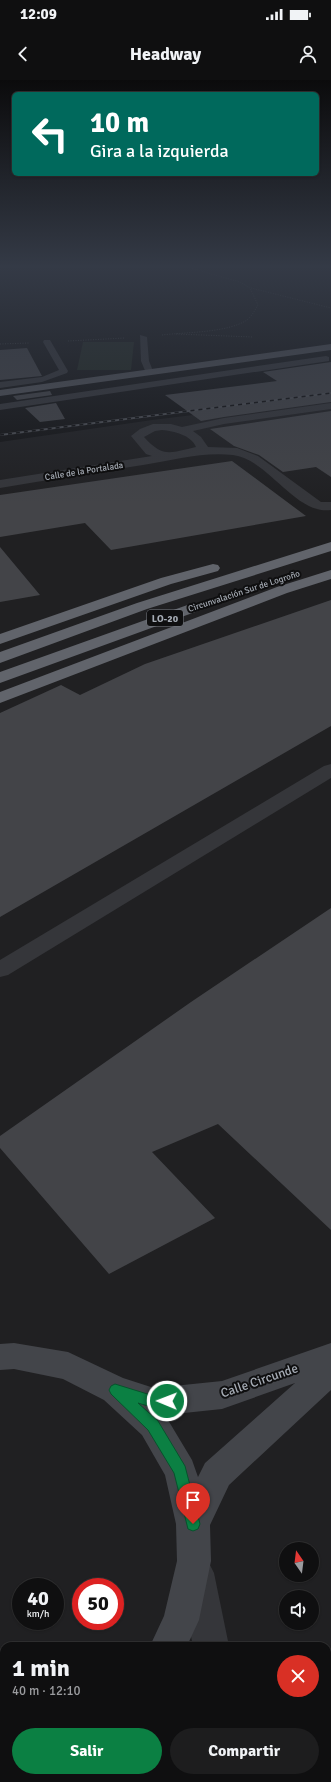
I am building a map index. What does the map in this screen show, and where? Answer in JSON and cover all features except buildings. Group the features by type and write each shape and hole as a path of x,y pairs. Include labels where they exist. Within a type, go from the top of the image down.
{"highway":[{"path":"0,639 166,582 275,550 331,539"},
{"name":"Circunvalación Sur de Logroño","path":"0,658 77,628 142,606 331,546"},
{"name":"Circunvalación Sur de Logroño","path":"0,678 187,610 331,563"},
{"path":"0,698 275,592 331,574"}],"main road":[{"path":"0,393 331,347"},
{"path":"5,1354 68,1366 115,1390 153,1425 180,1471 193,1524 194,1562 181,1620 170,1642"},
{"name":"Calle Circunde","path":"115,1390 154,1402 222,1395 331,1356"},
{"path":"193,1524 217,1474 331,1370"}],"street":[{"path":"182,430 224,421 331,406"},
{"path":"168,457 150,451 137,436 142,431 151,428 178,428 198,439 202,446 201,450"},
{"name":"Calle de la Portalada","path":"0,484 168,457 201,450 237,452 254,459 316,505 324,507 331,506"},
{"path":"0,970 331,770"},
{"path":"194,1562 211,1642"}],"lane":[{"path":"0,385 45,379 64,372 49,345"},
{"path":"144,345 145,372 160,383"},
{"path":"0,407 326,358"},
{"path":"41,387 59,398"}],"shaded area":[{"path":"82,345 134,345 131,370 77,370"},
{"path":"331,398 331,1642 0,1642 0,442 152,420"}],"railway":[{"path":"0,435 331,393"}],"route":[{"path":"167,1401 154,1402 115,1390 153,1425 180,1471 193,1524"}]}
